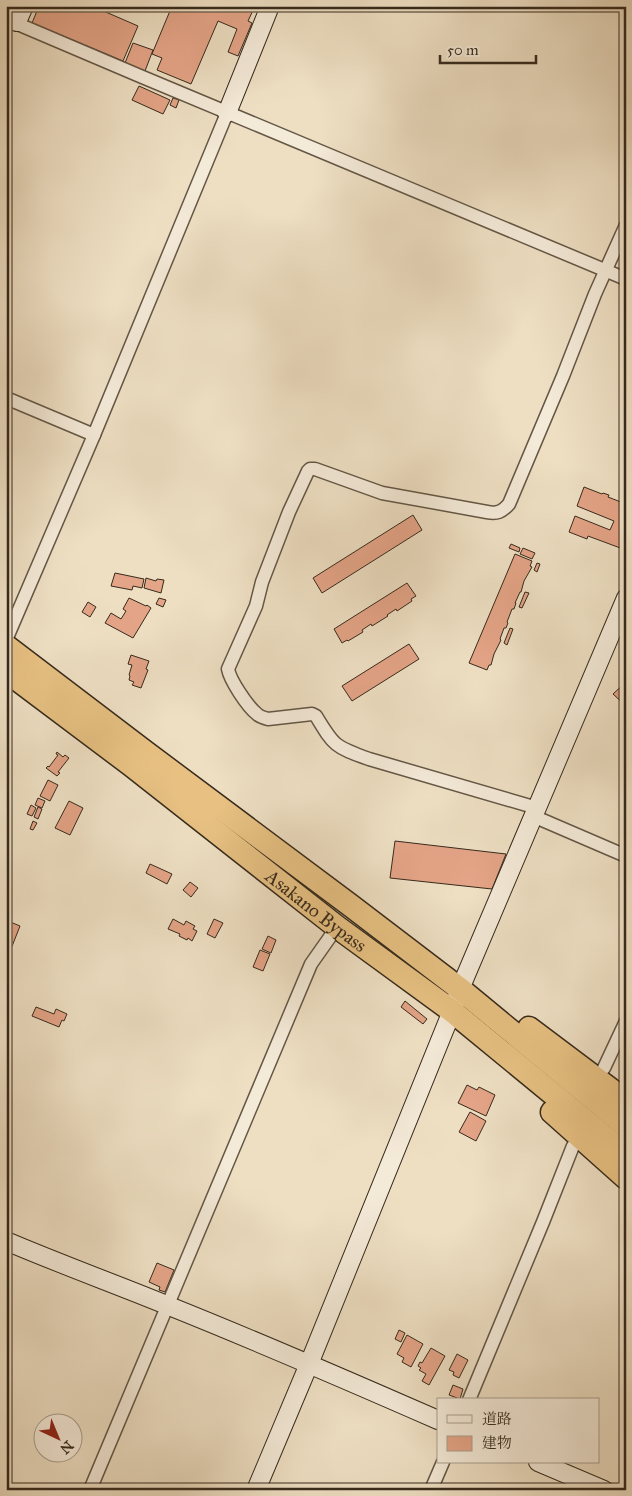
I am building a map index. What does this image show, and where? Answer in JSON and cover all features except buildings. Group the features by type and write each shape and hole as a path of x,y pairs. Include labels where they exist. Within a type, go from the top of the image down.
{"highway":[{"name":"Asakano Bypass","path":"6,646 460,989 626,1126"},
{"name":"Asakano Bypass","path":"6,671 131,765 337,926 452,1011 626,1154"},
{"path":"460,989 489,998 626,1100"},
{"path":"452,1011 478,1046 574,1139 626,1178"}],"street":[{"path":"6,640 94,435 270,6"},
{"path":"16,16 227,113 626,279"},
{"path":"626,225 595,294 509,504 505,509 493,513 382,493 315,469 310,469 289,512 262,582 256,606 228,669 230,676 250,707 262,717 268,719 312,714 316,716 333,742 344,750 535,812 626,856"},
{"path":"6,398 94,435"},
{"path":"256,1490 309,1364 460,989 626,598"},
{"path":"90,1490 310,964 337,926"},
{"path":"604,1068 626,1020"},
{"path":"470,1398 543,1222 574,1139"},
{"path":"6,1240 49,1259 168,1305 437,1420"},
{"path":"431,1490 442,1464"},
{"path":"543,1464 604,1490"}]}
